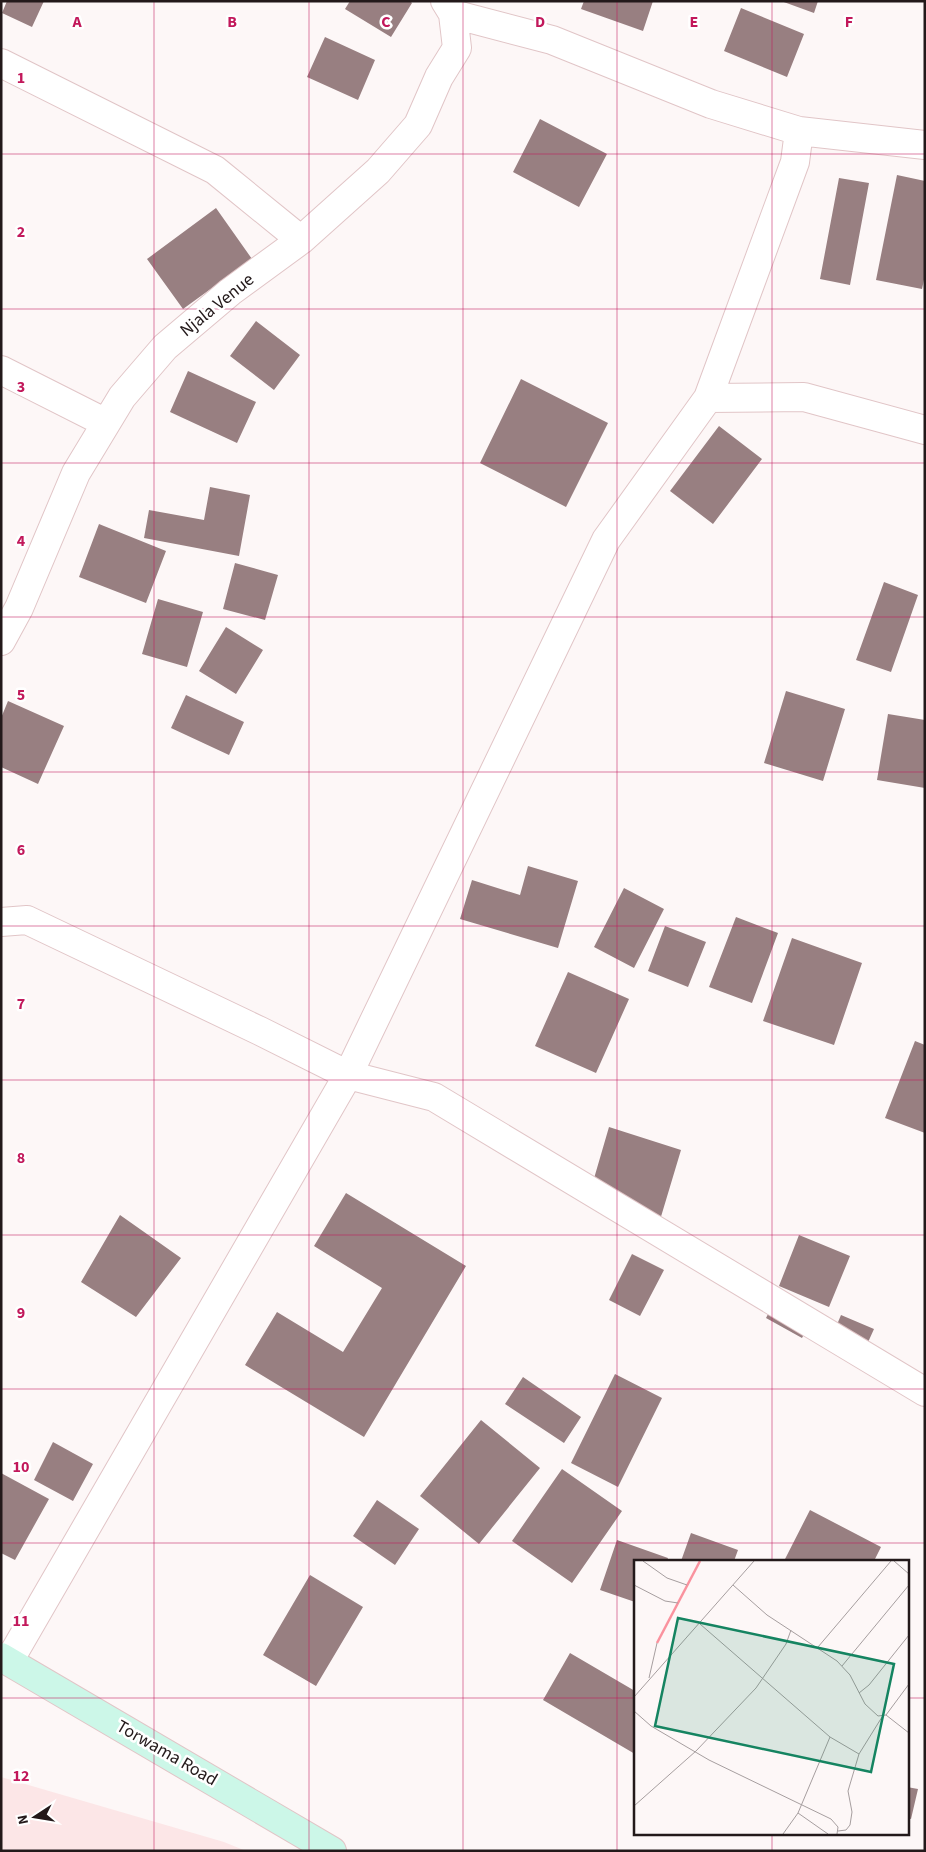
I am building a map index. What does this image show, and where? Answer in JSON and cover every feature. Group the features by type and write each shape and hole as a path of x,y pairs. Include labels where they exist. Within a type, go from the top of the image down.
{"main road":[{"name":"Torwama Road","path":"5,1659 332,1851"}],"street":[{"path":"449,7 552,40 711,104 799,131 925,145"},
{"name":"Njala Venue","path":"1,641 19,608 76,473 122,396 165,347 230,292 301,240 378,171 418,125 439,77 457,48 449,7"},
{"path":"1,63 215,170 301,240"},
{"path":"5,1659 348,1075 606,540 708,398 795,162 799,131"},
{"path":"1,370 106,423"},
{"path":"708,398 804,397 925,430"},
{"path":"1,922 27,920 348,1075 434,1097 925,1392"}],"shaded area":[{"path":"1,1777 224,1842 246,1851 1,1851"}],"building":[{"path":"7,1 44,1 32,27 2,13"},
{"path":"350,1 410,1 412,3 391,37 345,9"},
{"path":"584,1 653,1 643,31 581,9"},
{"path":"781,1 818,1 814,13"},
{"path":"741,8 804,34 787,77 724,51"},
{"path":"325,37 375,60 358,100 307,77"},
{"path":"540,119 607,154 579,207 513,172"},
{"path":"897,175 925,181 925,275 922,289 876,280"},
{"path":"839,178 869,183 850,285 820,279"},
{"path":"216,208 252,259 183,309 147,259"},
{"path":"256,321 300,355 274,390 230,356"},
{"path":"188,371 256,402 237,443 170,412"},
{"path":"521,379 608,423 566,507 480,463"},
{"path":"719,426 762,459 713,524 670,491"},
{"path":"210,487 250,495 239,556 144,538 149,510 204,520"},
{"path":"99,524 166,551 146,603 79,577"},
{"path":"235,563 278,575 265,620 223,609"},
{"path":"884,582 918,595 891,672 856,660"},
{"path":"158,599 203,612 187,667 142,654"},
{"path":"226,627 263,650 236,694 199,671"},
{"path":"786,691 845,709 823,781 764,763"},
{"path":"186,695 244,722 229,755 171,728"},
{"path":"8,701 64,726 38,784 1,767 1,718"},
{"path":"888,714 925,720 925,788 877,780"},
{"path":"528,866 578,881 558,948 460,919 472,880 520,895"},
{"path":"624,888 664,909 634,968 594,947"},
{"path":"736,917 778,933 752,1003 709,987"},
{"path":"665,926 706,942 688,987 648,971"},
{"path":"792,938 862,963 834,1045 763,1021"},
{"path":"568,972 629,999 596,1073 535,1046"},
{"path":"915,1041 925,1045 925,1133 885,1118"},
{"path":"609,1127 681,1150 660,1220 588,1199"},
{"path":"346,1193 466,1266 364,1437 245,1365 277,1312 343,1352 382,1288 314,1246"},
{"path":"120,1215 181,1258 136,1317 81,1282"},
{"path":"799,1235 850,1256 829,1307 779,1286"},
{"path":"632,1254 664,1270 640,1316 609,1300"},
{"path":"778,1295 814,1315 802,1338 766,1318"},
{"path":"841,1315 874,1329 860,1360 828,1346"},
{"path":"615,1374 662,1398 618,1487 571,1463"},
{"path":"523,1377 581,1417 564,1443 505,1404"},
{"path":"481,1420 540,1468 479,1544 420,1496"},
{"path":"53,1442 93,1464 73,1501 34,1480"},
{"path":"562,1469 622,1511 572,1583 512,1541"},
{"path":"1,1473 49,1499 15,1560 1,1553"},
{"path":"377,1500 419,1529 395,1565 353,1536"},
{"path":"810,1510 881,1547 874,1560 785,1560"},
{"path":"691,1533 738,1550 734,1560 681,1560"},
{"path":"617,1540 668,1558 667,1560 634,1560 634,1602 600,1590"},
{"path":"310,1575 363,1607 316,1686 263,1655"},
{"path":"570,1653 634,1690 634,1753 543,1700"},
{"path":"908,1787 918,1789 911,1819 908,1818"}]}
